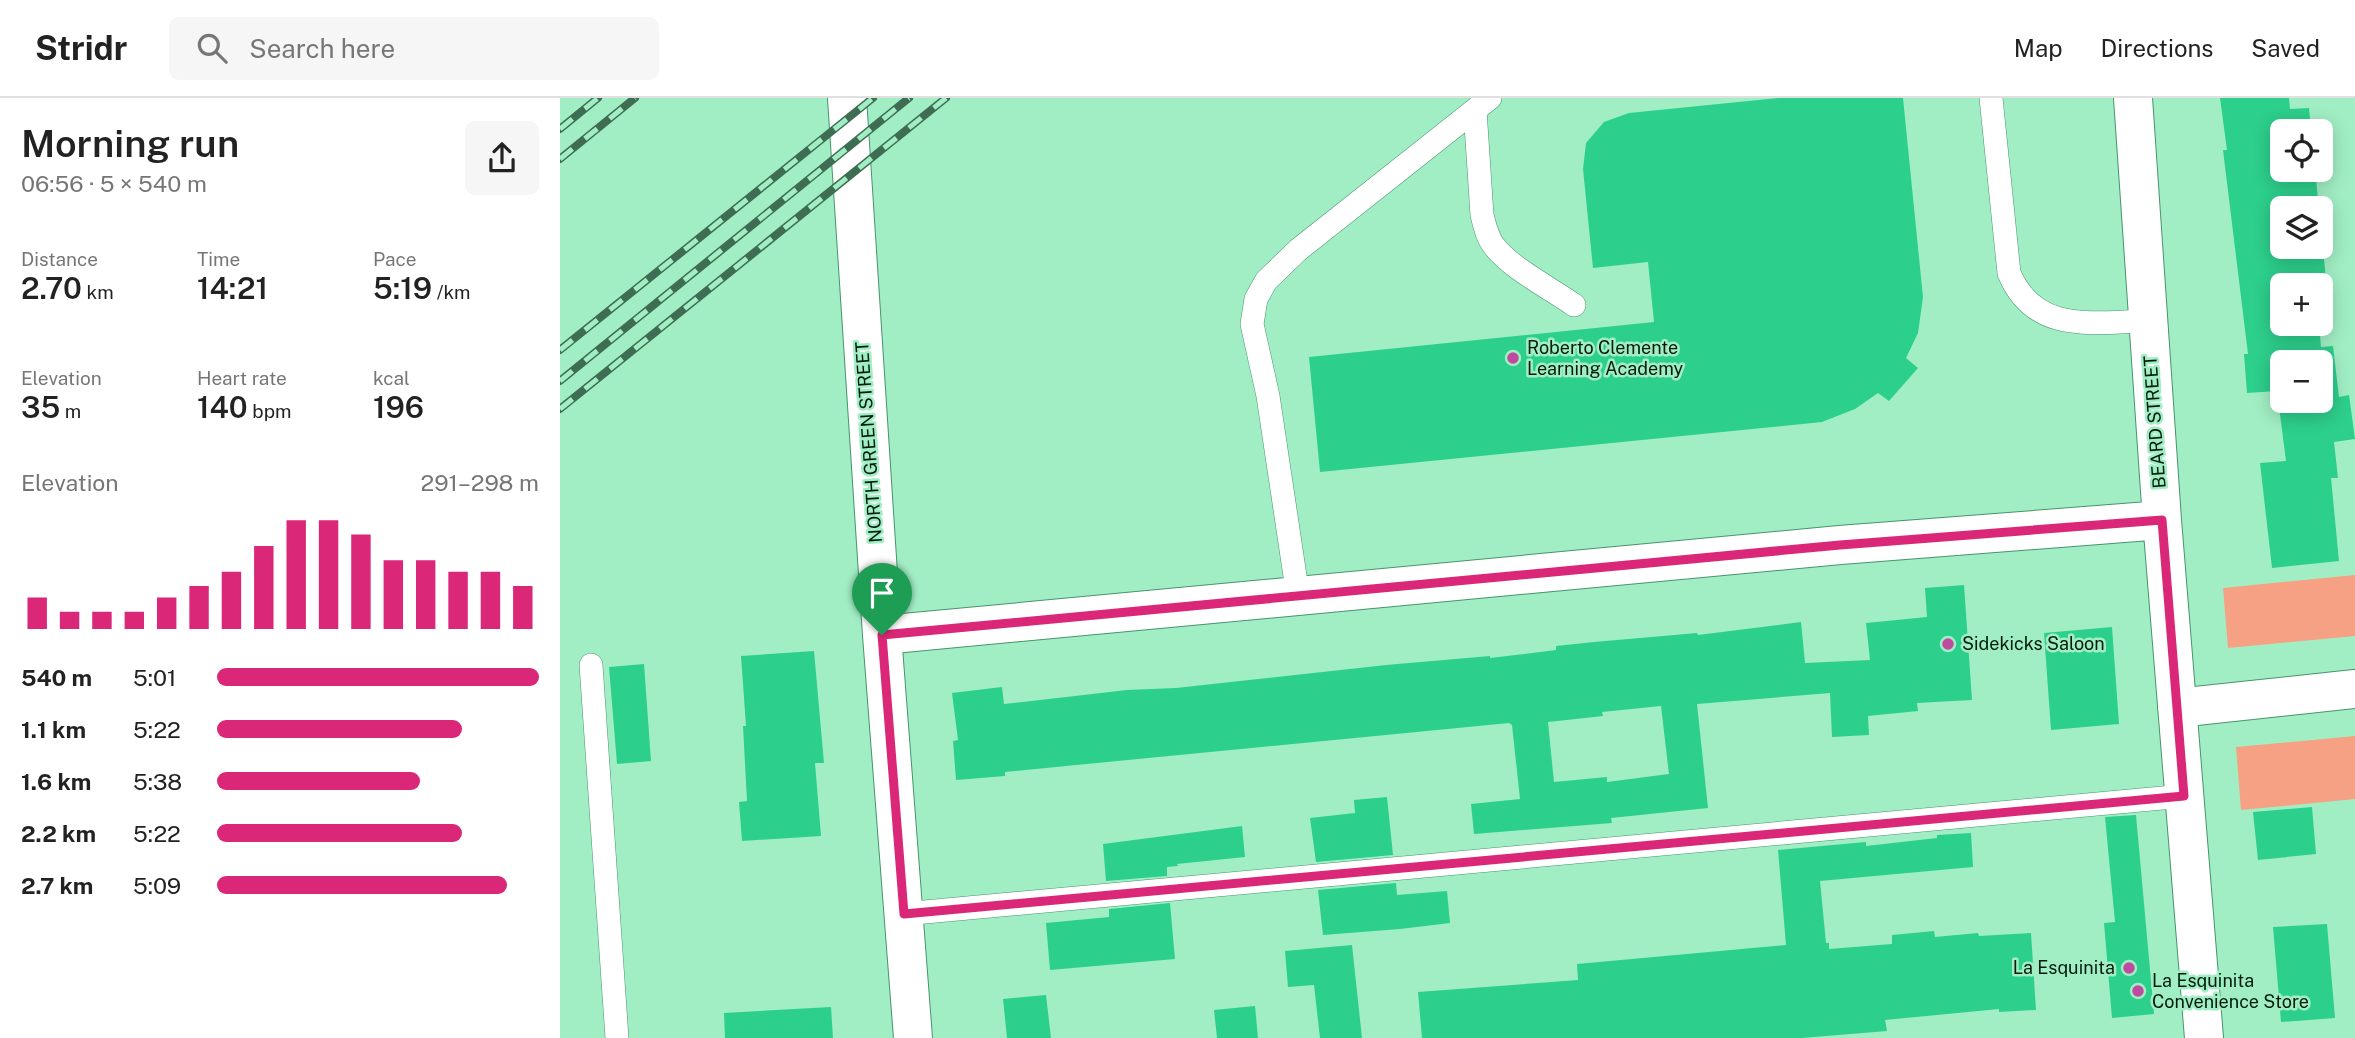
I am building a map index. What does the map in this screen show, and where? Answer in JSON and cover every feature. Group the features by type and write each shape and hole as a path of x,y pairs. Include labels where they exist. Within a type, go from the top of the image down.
{"street":[{"name":"NORTH GREEN STREET","path":"847,98 882,635 913,1038"},
{"name":"BEARD STREET","path":"2133,98 2162,520 2204,1038"},
{"path":"882,635 1840,545 2162,520"},
{"path":"2177,708 2355,689"}],"lane":[{"path":"1991,98 2008,273 2016,290 2031,306 2053,318 2075,323 2148,321"},
{"path":"1482,104 1482,215 1486,232 1494,246 1509,260 1574,305"},
{"path":"1298,596 1268,396 1252,324 1256,299 1266,281 1298,250 1482,104"},
{"path":"591,665 617,1038"},
{"path":"904,914 2184,796"}],"shaded area":[{"path":"2355,575 2355,636 2228,648 2223,588"},
{"path":"2355,736 2355,799 2241,810 2236,747"}],"building":[{"name":"Roberto Clemente Learning Academy","path":"1778,98 1903,98 1923,297 1918,333 1906,358 1918,368 1889,401 1878,393 1855,409 1822,422 1320,472 1309,357 1654,322 1648,262 1593,268 1583,169 1586,143 1604,122 1629,113"},
{"path":"2220,98 2289,98 2290,109 2309,108 2310,119 2270,119 2270,182 2316,182 2318,196 2270,196 2270,259 2324,259 2325,273 2270,273 2270,336 2320,336 2321,347 2333,346 2339,397 2349,395 2355,439 2334,442 2338,478 2331,478 2339,561 2272,568 2260,463 2286,461 2280,413 2333,413 2333,350 2270,350 2270,391 2247,393 2244,354 2248,354 2223,150 2227,150"},
{"path":"1964,585 1972,700 1917,703 1918,711 1868,716 1869,735 1832,737 1830,693 1697,704 1708,808 1611,818 1612,823 1474,834 1471,804 1520,799 1512,725 1509,723 1005,772 1005,776 956,780 953,741 958,740 952,693 1002,687 1004,704 1386,665 1490,658 1556,650 1556,646 1698,635 1801,622 1805,663 1870,660 1866,623 1927,617 1925,588","holes":["1661,706 1669,774 1607,782 1607,777 1554,782 1548,722 1603,716 1602,712"]},
{"path":"2112,627 2119,724 2051,730 2044,633"},
{"path":"814,651 824,763 815,763 821,836 742,841 739,802 747,801 743,726 746,726 741,656"},
{"path":"644,664 651,761 617,764 609,667"},
{"path":"1387,797 1393,855 1316,862 1310,818 1355,813 1354,800"},
{"path":"2312,807 2316,854 2258,860 2253,812"},
{"path":"2136,815 2154,1014 2112,1018 2104,923 2115,922 2105,817"},
{"path":"1242,826 1245,857 1177,864 1178,866 1167,867 1167,876 1106,881 1103,844"},
{"path":"1971,833 1973,867 1820,881 1826,943 1829,943 1829,949 1892,944 1892,935 1934,931 1935,937 1978,933 1979,936 2031,933 2036,1010 1999,1012 1999,1009 1885,1020 1887,1031 1802,1038 1422,1038 1418,992 1578,980 1577,964 1786,945 1778,850 1866,842 1866,846 1937,838 1937,835"},
{"path":"1396,883 1397,895 1447,891 1450,923 1323,935 1318,890"},
{"path":"1170,903 1175,959 1050,970 1046,923 1109,917 1109,909"},
{"path":"2327,924 2335,1018 2281,1022 2273,927"},
{"path":"1352,945 1362,1038 1320,1038 1314,985 1288,987 1285,951"},
{"path":"1046,995 1051,1038 1007,1038 1003,999"},
{"path":"1255,1006 1258,1038 1217,1038 1214,1010"},
{"path":"831,1007 833,1038 725,1038 724,1013"}],"railway":[{"path":"560,129 598,98"},
{"path":"560,159 635,98"},
{"path":"560,350 873,98"},
{"path":"560,381 909,98"},
{"path":"560,409 946,98"}],"place":[{"name":"Roberto Clemente Learning Academy","path":"1513,358"},
{"name":"Sidekicks Saloon","path":"1948,644"},
{"name":"La Esquinita","path":"2129,968"},
{"name":"La Esquinita Convenience Store","path":"2138,991"}],"route":[{"path":"2162,520 2184,796 904,914 882,635 1840,545 2162,520"}]}
